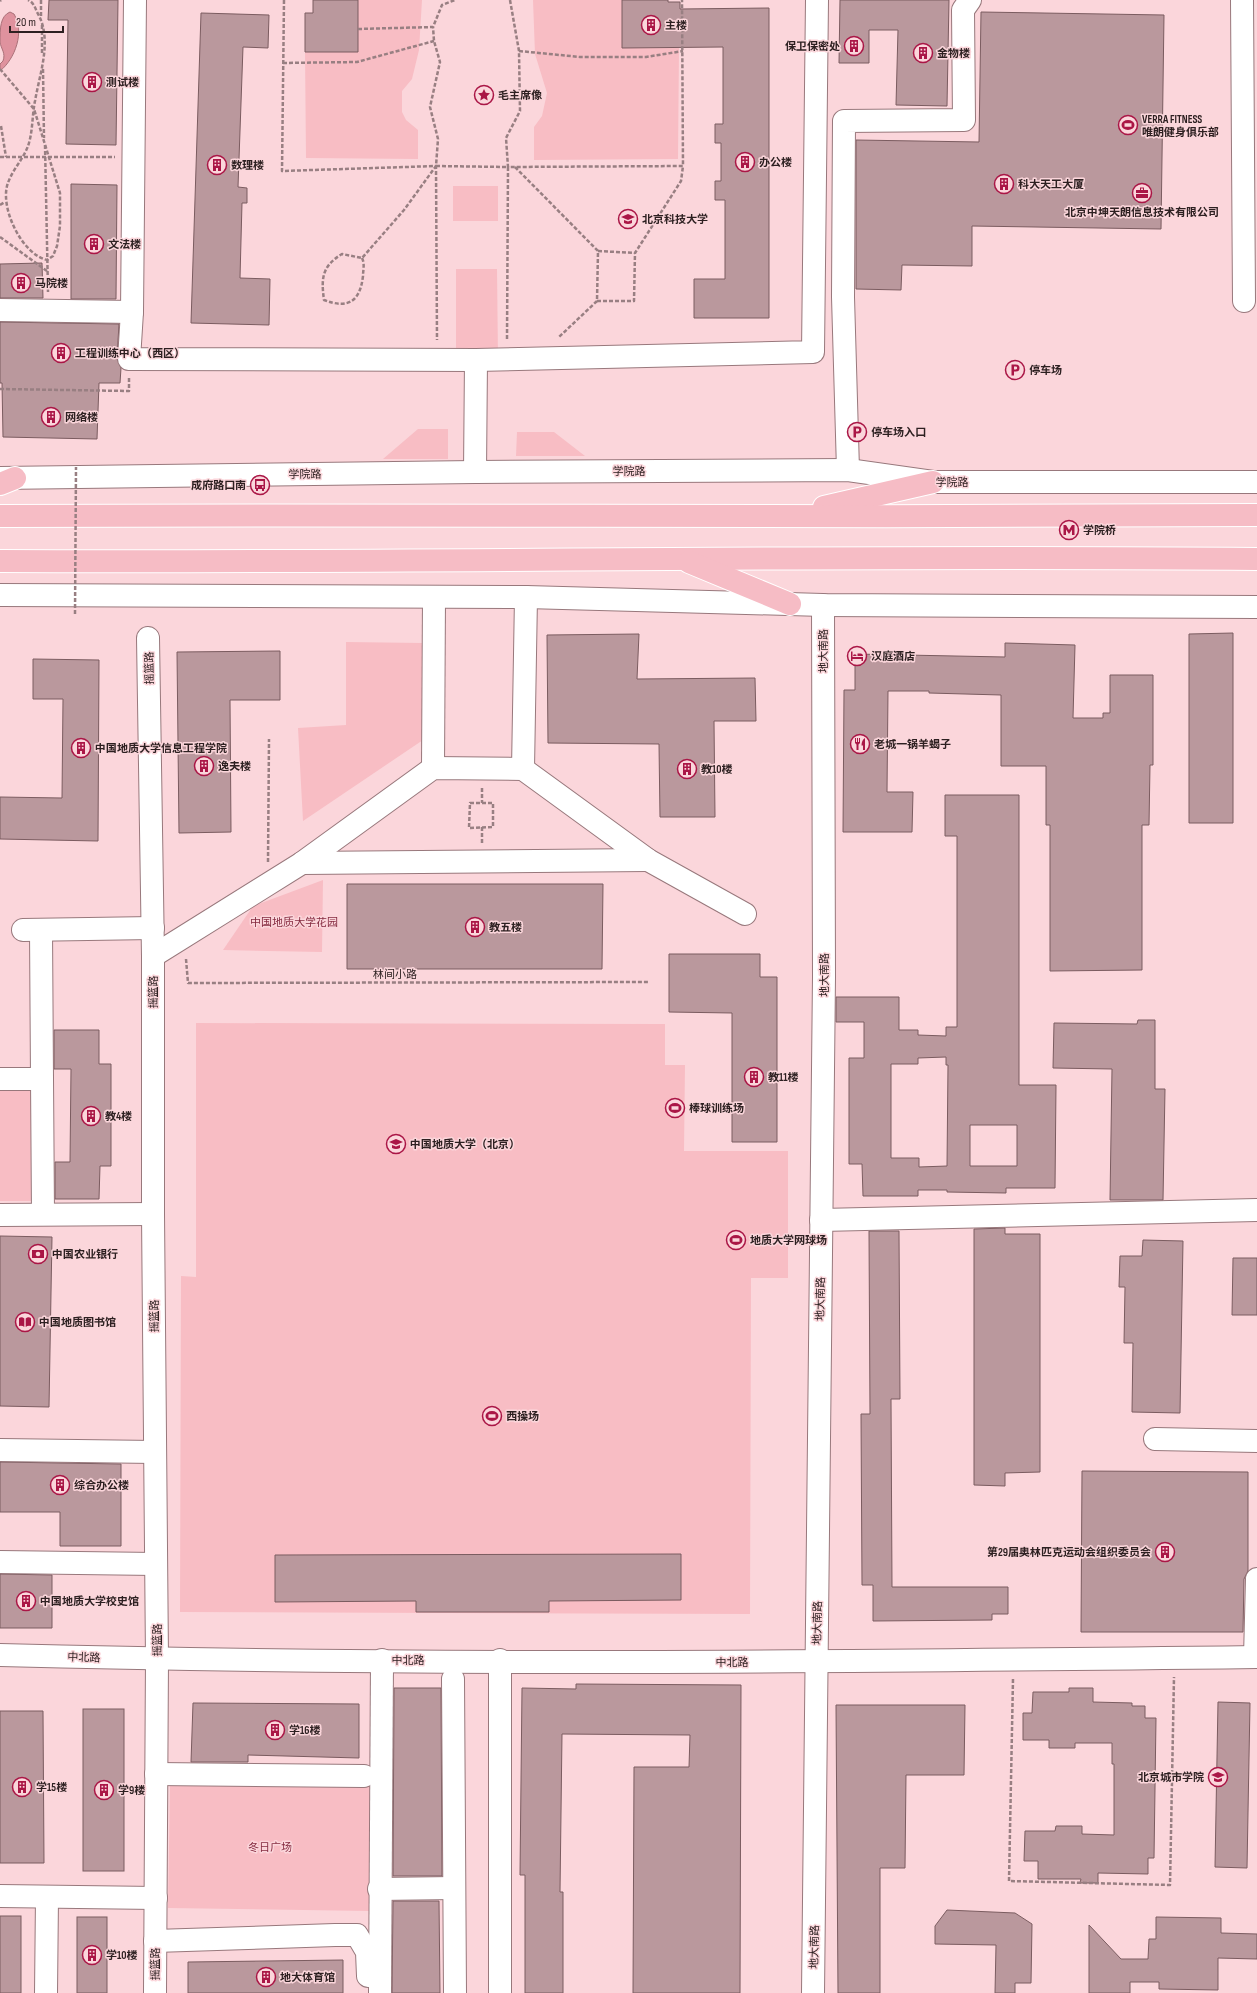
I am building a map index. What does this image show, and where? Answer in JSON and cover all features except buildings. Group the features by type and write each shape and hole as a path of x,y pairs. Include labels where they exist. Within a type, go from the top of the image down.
{"main road":[{"path":"787,515 933,482"},
{"path":"0,516 787,515 1019,517 1257,515"},
{"path":"0,561 296,562 1020,557 1257,559"},
{"path":"681,559 790,604"}],"street":[{"path":"134,0 132,312 129,359 476,360 507,358 813,352 817,0"},
{"path":"848,470 843,297 844,121 964,120 963,10 970,0"},
{"path":"1242,0 1244,301"},
{"path":"0,310 132,312"},
{"path":"475,472 476,360"},
{"name":"学院路","path":"5,480 475,472 848,470 933,482 1257,482"},
{"path":"0,595 434,598 526,597 823,605 1257,607"},
{"path":"523,768 526,597"},
{"path":"433,768 434,598"},
{"name":"地大南路","path":"813,1993 824,977 823,605"},
{"name":"摇篮路","path":"148,638 153,928 153,1214 157,1659 155,1993"},
{"path":"153,956 302,863 433,768 523,768 648,860 745,914"},
{"path":"302,863 648,860"},
{"path":"43,1214 42,1079 32,930 153,928"},
{"path":"0,1079 42,1079"},
{"path":"821,1220 1257,1210"},
{"path":"0,1215 153,1214"},
{"path":"1155,1439 1257,1441"},
{"path":"0,1450 155,1452"},
{"path":"0,1562 156,1564"},
{"path":"1256,1657 1257,1579"},
{"name":"中北路","path":"0,1655 157,1659 817,1662 1256,1657"},
{"path":"380,1993 382,1660"},
{"path":"500,1660 500,1993"},
{"path":"453,1679 454,1993"},
{"path":"156,1774 364,1776"},
{"path":"380,1889 454,1888"},
{"path":"0,1896 156,1898"},
{"path":"46,1993 47,1897"},
{"path":"155,1941 335,1935 357,1936 368,1952 368,1993"}],"path":[{"path":"28,0 32,2 42,22"},
{"path":"40,0 42,22 48,310"},
{"path":"284,0 282,171 436,166 683,166"},
{"path":"437,359 436,166 438,139 430,107 440,62 434,41 433,27 442,4 454,0"},
{"path":"507,358 508,167 506,138 520,111 519,51 510,0"},
{"path":"555,340 597,301 634,301 635,253 681,181 683,166 682,0"},
{"path":"358,28 433,27"},
{"path":"283,63 357,62 434,41"},
{"path":"519,51 580,57 646,57 683,51"},
{"path":"0,69 34,109 60,193 60,226 57,246 53,256 47,260 39,258 28,249 17,233 5,202 11,176 28,145 34,109 42,63"},
{"path":"1,126 6,157"},
{"path":"0,157 133,157"},
{"path":"362,258 404,210 436,166"},
{"path":"515,167 598,251 635,253"},
{"path":"0,205 5,202"},
{"path":"0,236 47,271"},
{"path":"597,301 598,251"},
{"path":"342,254 362,258 364,263 359,294 351,303 336,304 324,300 324,270 330,261 342,254"},
{"path":"0,389 129,391 129,359"},
{"path":"75,614 76,467"},
{"path":"268,884 269,739"},
{"path":"470,803 493,803 493,827 482,827 469,828 470,803"},
{"name":"林间小路","path":"184,936 188,983 649,982"},
{"path":"1013,1660 1009,1880 1170,1885 1174,1675"}],"green space":[{"path":"358,0 422,0 419,50 412,79 402,91 402,112 406,120 418,130 418,159 306,158 305,52 358,52"},
{"path":"533,0 622,0 622,47 679,48 678,159 534,160 534,127 542,116 547,93 535,54"},
{"path":"453,186 498,186 498,221 453,221"},
{"path":"456,269 497,269 498,359 456,359"},
{"path":"418,429 448,429 448,459 383,459"},
{"path":"517,432 554,432 585,456 516,456"},
{"path":"346,642 423,643 423,740 303,821 298,728 346,725"},
{"name":"中国地质大学花园","path":"323,880 322,952 223,950 253,906"},
{"path":"196,1023 665,1024 665,1065 685,1065 684,1151 788,1151 788,1278 751,1278 750,1614 180,1612 181,1276 196,1277"},
{"path":"0,1090 34,1090 32,1201 0,1201"},
{"name":"冬日广场","path":"170,1784 372,1786 370,1911 168,1908"}],"shaded area":[{"path":"10,12 14,14 19,29 17,45 10,60 0,71 0,64 3,61 4,56 0,42 2,20"}],"place":[{"name":"主楼","path":"651,25"},
{"name":"保卫保密处","path":"854,46"},
{"name":"金物楼","path":"923,53"},
{"name":"测试楼","path":"92,82"},
{"name":"毛主席像","path":"484,95"},
{"name":"VERRA FITNESS 唯朗健身俱乐部","path":"1128,125"},
{"name":"办公楼","path":"745,162"},
{"name":"数理楼","path":"217,165"},
{"name":"科大天工大厦","path":"1004,184"},
{"name":"北京中坤天朗信息技术有限公司","path":"1142,193"},
{"name":"北京科技大学","path":"628,219"},
{"name":"文法楼","path":"94,244"},
{"name":"马院楼","path":"21,283"},
{"name":"工程训练中心（西区）","path":"61,353"},
{"name":"停车场","path":"1015,370"},
{"name":"网络楼","path":"51,417"},
{"name":"停车场入口","path":"857,432"},
{"name":"成府路口南","path":"260,485"},
{"name":"学院桥","path":"1069,530"},
{"name":"汉庭酒店","path":"857,656"},
{"name":"老城一锅羊蝎子","path":"860,744"},
{"name":"中国地质大学信息工程学院","path":"81,748"},
{"name":"逸夫楼","path":"204,766"},
{"name":"教10楼","path":"687,769"},
{"name":"教五楼","path":"475,927"},
{"name":"教11楼","path":"754,1077"},
{"name":"棒球训练场","path":"675,1108"},
{"name":"教4楼","path":"91,1116"},
{"name":"中国地质大学（北京）","path":"396,1144"},
{"name":"地质大学网球场","path":"736,1240"},
{"name":"中国农业银行","path":"38,1254"},
{"name":"中国地质图书馆","path":"25,1322"},
{"name":"西操场","path":"492,1416"},
{"name":"综合办公楼","path":"60,1485"},
{"name":"第29届奥林匹克运动会组织委员会","path":"1165,1552"},
{"name":"中国地质大学校史馆","path":"26,1601"},
{"name":"学16楼","path":"275,1730"},
{"name":"北京城市学院","path":"1218,1777"},
{"name":"学15楼","path":"22,1787"},
{"name":"学9楼","path":"104,1790"},
{"name":"学10楼","path":"92,1955"},
{"name":"地大体育馆","path":"266,1977"}]}
